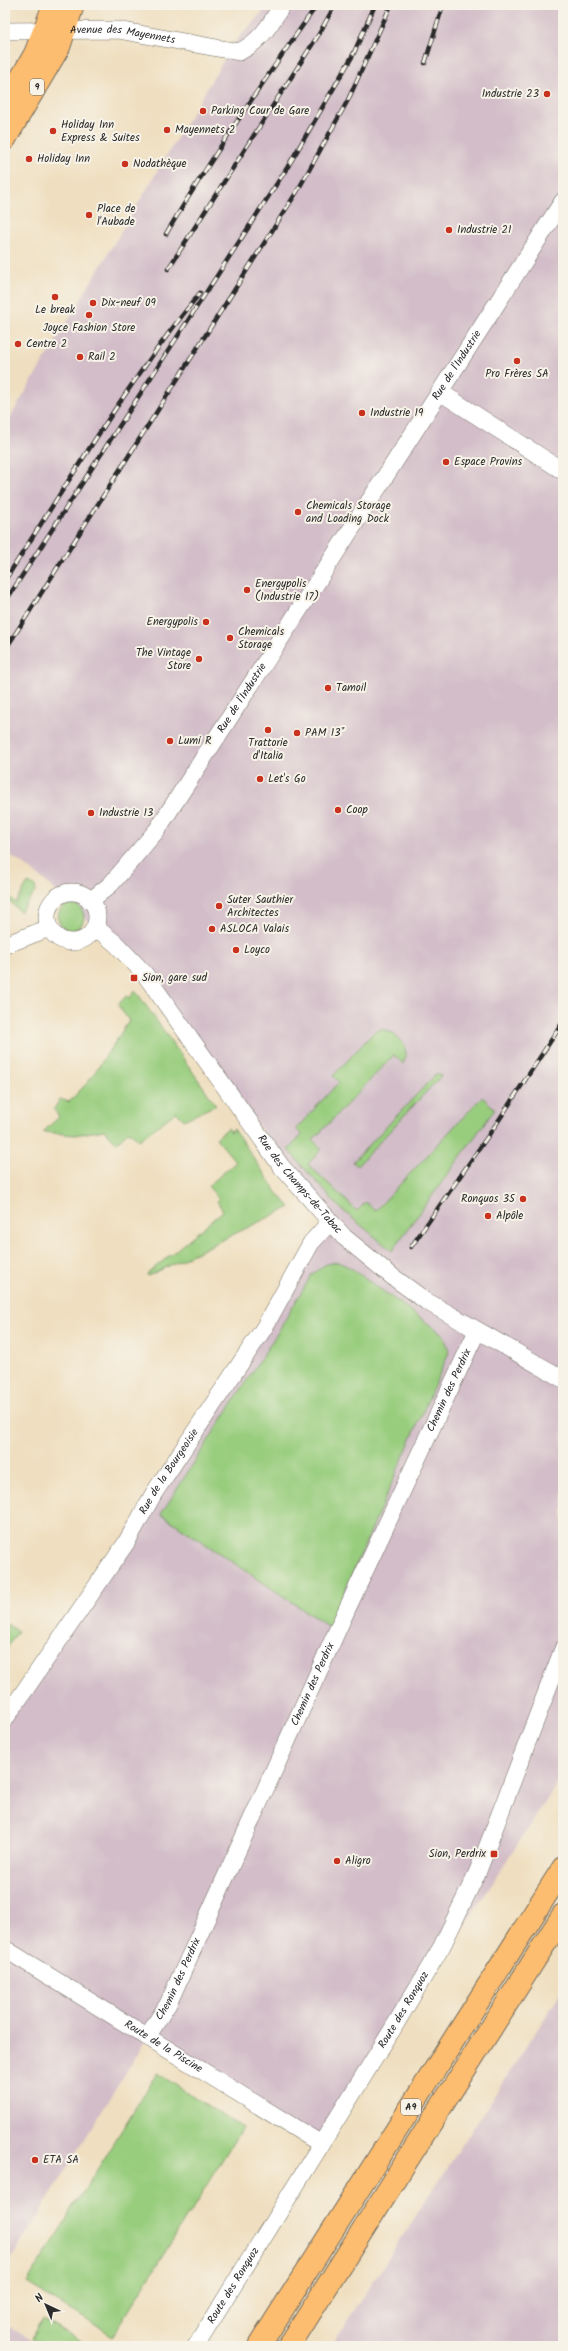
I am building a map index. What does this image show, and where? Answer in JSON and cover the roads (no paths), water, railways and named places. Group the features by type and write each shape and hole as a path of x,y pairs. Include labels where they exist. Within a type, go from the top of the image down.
{"main road":[{"name":"9","path":"5,139 51,64 54,32 54,5"},
{"name":"9","path":"5,106 35,54 54,32 73,5"},
{"name":"A9","path":"258,2346 563,1868"},
{"name":"A9","path":"289,2346 563,1915"}],"street":[{"name":"Avenue des Mayennets","path":"5,31 54,32 118,30 239,52 252,46 262,36 282,5"},
{"name":"Rue de l'Industrie","path":"90,900 111,884 157,830 563,201"},
{"path":"440,392 563,471"},
{"path":"76,893 90,900 96,913 95,927 87,937 75,942 60,940 49,928 46,916 48,909 51,903 60,895 76,893"},
{"name":"Rue des Champs-de-Tabac","path":"95,927 115,943 144,973 265,1145 344,1237 392,1278 426,1301 563,1379"},
{"path":"5,944 49,928"},
{"name":"Rue de la Bourgeoisie","path":"5,1718 126,1543 154,1493 264,1328 311,1243 330,1222"},
{"name":"Chemin des Perdrix","path":"147,2037 168,2004 347,1609 477,1331"},
{"name":"Route des Ronquoz","path":"196,2346 434,1959 469,1893 563,1649"},
{"name":"Route de la Piscine","path":"5,1949 321,2144"}],"railway":[{"path":"166,234 239,118 317,5"},
{"path":"168,269 319,34 335,5"},
{"path":"5,602 287,168 353,55 375,5"},
{"path":"5,650 298,190 348,100 391,5"},
{"path":"425,63 443,5"},
{"path":"5,580 123,398 173,327 200,293"},
{"path":"411,1247 497,1123 563,1022"}],"place":[{"name":"Industrie 23","path":"547,94"},
{"name":"Parking Cour de Gare","path":"203,111"},
{"name":"Mayennets 2","path":"167,130"},
{"name":"Holiday Inn Express & Suites","path":"53,131"},
{"name":"Holiday Inn","path":"29,159"},
{"name":"Nodathèque","path":"125,164"},
{"name":"Place de l'Aubade","path":"89,215"},
{"name":"Industrie 21","path":"449,230"},
{"name":"Le break","path":"55,297"},
{"name":"Dix-neuf 09","path":"93,303"},
{"name":"Joyce Fashion Store","path":"89,315"},
{"name":"Centre 2","path":"18,344"},
{"name":"Rail 2","path":"80,357"},
{"name":"Pro Frères SA","path":"517,361"},
{"name":"Industrie 19","path":"362,413"},
{"name":"Espace Provins","path":"446,462"},
{"name":"Chemicals Storage and Loading Dock","path":"298,512"},
{"name":"Energypolis (Industrie 17)","path":"247,590"},
{"name":"Energypolis","path":"206,622"},
{"name":"Chemicals Storage","path":"230,638"},
{"name":"The Vintage Store","path":"199,659"},
{"name":"Tamoil","path":"328,688"},
{"name":"Trattorie d'Italia","path":"268,730"},
{"name":"PAM 13*","path":"297,733"},
{"name":"Lumi R","path":"170,741"},
{"name":"Let's Go","path":"260,779"},
{"name":"Coop","path":"338,810"},
{"name":"Industrie 13","path":"91,813"},
{"name":"Suter Sauthier Architectes","path":"219,906"},
{"name":"ASLOCA Valais","path":"212,929"},
{"name":"Loyco","path":"236,950"},
{"name":"Sion, gare sud","path":"134,978"},
{"name":"Ronquos 35","path":"523,1199"},
{"name":"Alpôle","path":"488,1216"},
{"name":"Sion, Perdrix","path":"494,1854"},
{"name":"Aligro","path":"337,1861"},
{"name":"ETA SA","path":"35,2160"}]}
